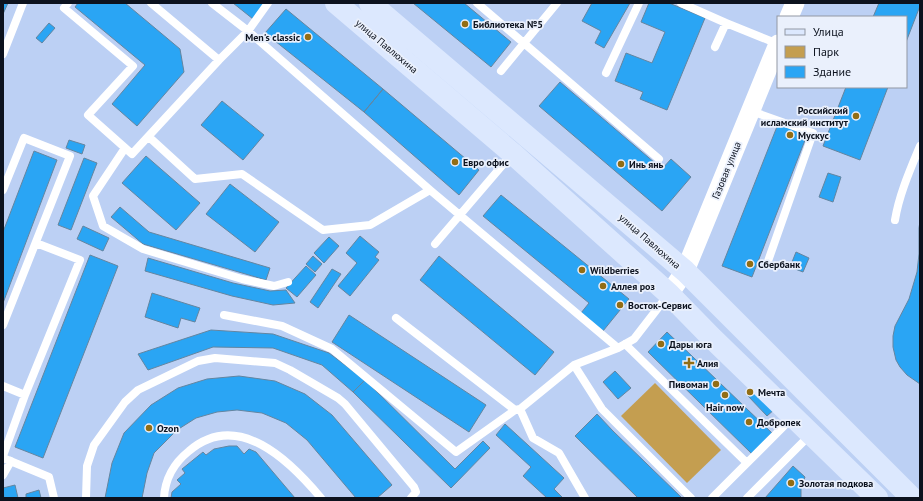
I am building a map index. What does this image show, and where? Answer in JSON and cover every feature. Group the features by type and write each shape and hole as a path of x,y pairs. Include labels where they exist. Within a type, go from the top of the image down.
{"main road":[{"name":"улица Павлюхина","path":"336,3 512,153 669,294 712,338 877,498"},
{"name":"улица Павлюхина","path":"379,6 684,271 912,498"}],"street":[{"path":"789,16 795,3"},
{"name":"Газовая улица","path":"669,294 684,271 777,46"}],"lane":[{"path":"3,54 24,3"},
{"path":"68,3 64,8 133,66 88,115 132,154 219,60 248,31 268,3"},
{"path":"151,3 219,60"},
{"path":"212,3 248,31 430,190 622,346 747,463"},
{"path":"478,3 659,159"},
{"path":"501,71 557,3"},
{"path":"606,73 639,3"},
{"path":"681,3 777,44"},
{"path":"715,47 726,23"},
{"path":"751,111 813,133 767,264"},
{"path":"149,137 195,179 242,174 323,230 370,225 430,190"},
{"path":"3,190 24,138 70,156 3,325"},
{"path":"895,220 899,202 920,146"},
{"path":"125,148 93,196 104,226 143,249 234,277 274,286 288,282"},
{"path":"435,244 512,153"},
{"path":"3,475 6,459 25,395 80,260 36,243"},
{"path":"224,315 282,326 332,349 456,452 517,409 574,365 622,346 634,339 669,294"},
{"path":"396,318 517,409 533,438 559,453 585,498"},
{"path":"86,498 87,466 94,445 129,398 138,390 198,361 215,358 267,362 280,365 338,398 414,487 416,492 411,498"},
{"path":"574,365 602,410 691,498"},
{"path":"3,386 25,395"},
{"path":"712,498 793,416"},
{"path":"747,498 811,433"},
{"path":"164,498 164,491 168,479 181,458 201,442 211,438 225,436 250,439 267,447 297,470 321,498"},
{"path":"6,459 49,477 54,498"}],"green space":[{"path":"655,383 721,450 687,483 621,416"}],"building":[{"path":"3,3 8,3 3,14"},
{"path":"78,3 125,3 180,49 184,72 137,126 112,104 145,65 75,7"},
{"path":"233,3 266,3 253,19"},
{"path":"413,3 464,3 511,42 491,67"},
{"path":"592,3 630,3 604,48 595,43 601,31 582,21"},
{"path":"649,3 669,3 705,18 667,110 640,99 643,92 615,81 626,53 652,63 665,32 641,22"},
{"path":"879,3 920,3 907,39 907,16 873,16"},
{"path":"286,9 383,89 364,112 265,33"},
{"path":"49,23 55,28 42,43 36,38"},
{"path":"560,82 662,169 671,159 691,177 662,211 539,106"},
{"name":"Российский исламский институт","path":"846,88 888,88 860,160 823,146"},
{"path":"383,89 479,170 459,195 364,112"},
{"path":"222,101 264,135 243,160 201,125"},
{"path":"778,124 807,135 752,277 722,266"},
{"path":"69,140 85,145 82,154 66,148"},
{"path":"34,151 57,160 3,303 3,232"},
{"path":"146,156 200,203 176,230 122,183"},
{"path":"84,158 97,163 71,230 58,225"},
{"path":"828,173 841,177 833,202 819,197"},
{"path":"230,184 279,222 255,252 206,214"},
{"path":"501,195 629,299 603,331 581,313 589,303 483,216"},
{"path":"120,207 149,232 270,268 266,280 143,244 111,217"},
{"path":"920,221 920,384 907,375 896,360 893,347 893,336 895,326 909,299 917,272"},
{"path":"83,226 109,238 103,251 77,239"},
{"path":"360,236 379,252 375,257 379,260 350,296 338,286 357,263 346,253"},
{"path":"329,237 339,246 324,263 314,253"},
{"path":"796,252 809,258 803,272 790,267"},
{"path":"90,255 118,266 43,458 15,447"},
{"path":"313,256 322,264 315,272 306,264"},
{"path":"439,256 554,352 535,375 420,280"},
{"path":"148,258 233,283 270,291 286,290 295,303 273,305 232,296 145,271"},
{"path":"306,266 316,275 297,297 286,288"},
{"path":"332,269 341,274 318,308 310,302"},
{"path":"152,293 200,308 195,322 181,318 178,328 145,317"},
{"path":"349,315 486,405 469,432 332,342"},
{"path":"211,330 273,334 329,353 365,380 353,392 322,365 273,348 213,347 148,370 138,354"},
{"path":"667,332 772,433 752,454 648,352"},
{"path":"615,371 631,388 618,399 603,382"},
{"path":"239,376 275,381 305,394 332,415 392,485 377,498 356,498 307,440 286,423 262,413 237,410 217,412 196,418 177,430 154,453 147,473 142,498 105,498 112,463 124,433 151,405 178,388 207,379"},
{"path":"365,380 455,469 483,441 490,448 451,488 353,392"},
{"path":"756,387 776,408 767,416 748,396"},
{"path":"597,414 682,498 638,498 575,436"},
{"path":"505,424 564,478 554,489 563,498 547,498 523,476 531,467 496,435"},
{"path":"237,446 244,454 249,449 256,452 295,498 171,498 172,492 181,484 177,480 185,473 182,469 203,452 206,455 214,449"},
{"name":"Золотая подкова","path":"793,466 805,477 801,489 801,498 765,498"},
{"path":"15,485 18,498 4,498 3,488"},
{"path":"39,490 41,498 26,498 26,494"}],"place":[{"name":"Библиотека №5","path":"465,24"},
{"name":"Men's classic","path":"308,37"},
{"name":"Российский исламский институт","path":"856,116"},
{"name":"Мускус","path":"790,135"},
{"name":"Евро офис","path":"455,162"},
{"name":"Инь янь","path":"621,164"},
{"name":"Сбербанк","path":"750,264"},
{"name":"Wildberries","path":"582,270"},
{"name":"Аллея роз","path":"603,286"},
{"name":"Восток-Сервис","path":"620,305"},
{"name":"Дары юга","path":"661,344"},
{"name":"Алия","path":"689,363"},
{"name":"Пивоман","path":"716,384"},
{"name":"Мечта","path":"750,392"},
{"name":"Hair now","path":"725,395"},
{"name":"Добропек","path":"749,422"},
{"name":"Ozon","path":"149,428"},
{"name":"Золотая подкова","path":"791,483"}]}
